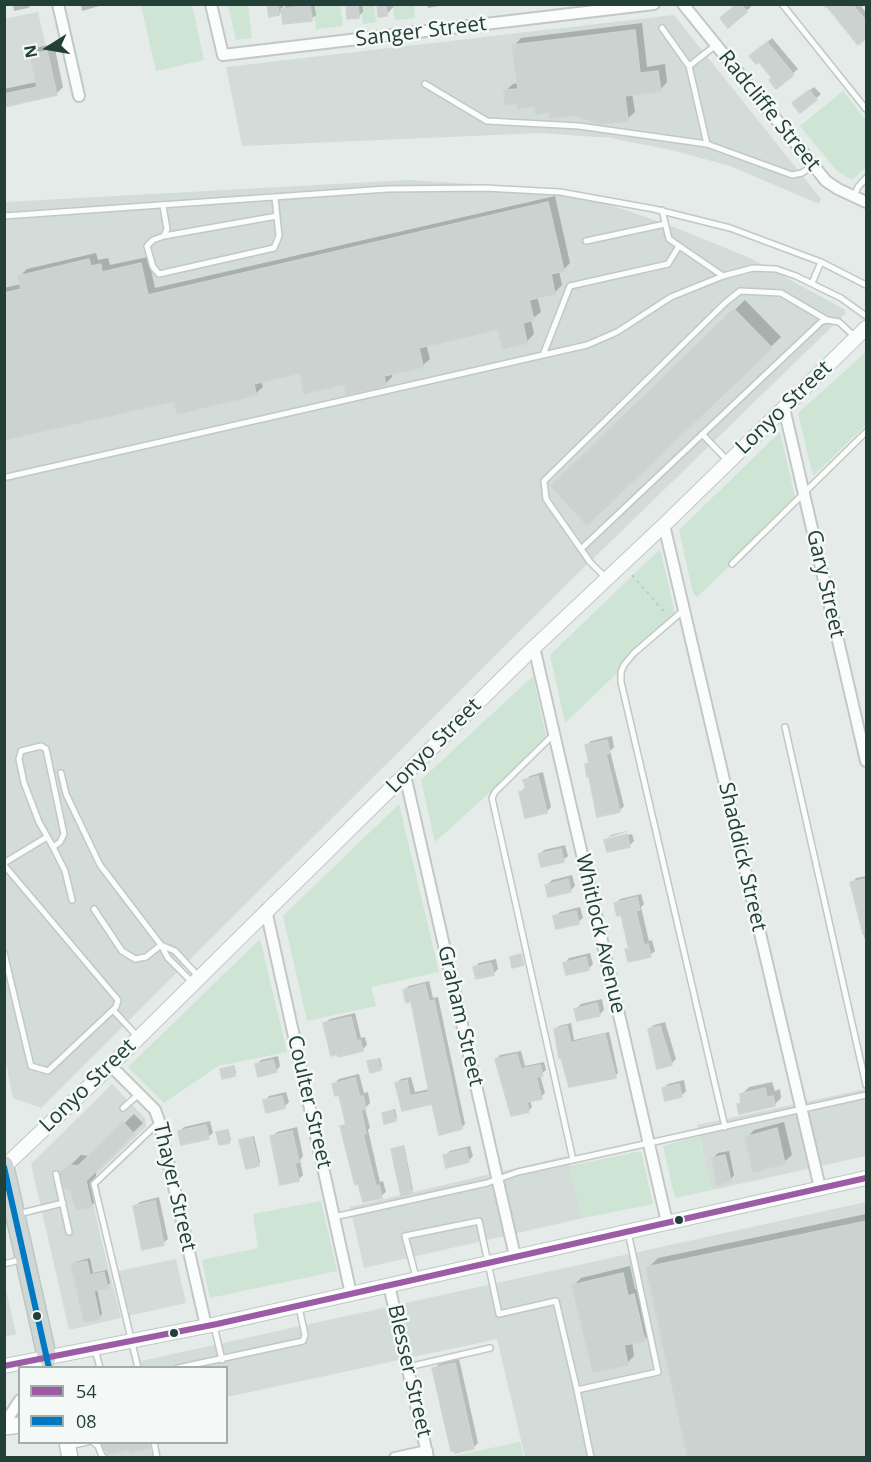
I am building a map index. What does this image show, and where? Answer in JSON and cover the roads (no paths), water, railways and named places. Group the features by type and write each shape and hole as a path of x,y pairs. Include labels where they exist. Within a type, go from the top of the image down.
{"main road":[{"path":"5,1166 7,1191 25,1259 45,1364"}],"street":[{"path":"58,4 79,96"},
{"name":"Sanger Street","path":"211,4 223,55 654,4"},
{"name":"Radcliffe Street","path":"683,4 832,186 867,202"},
{"name":"Lonyo Street","path":"5,1166 534,647 664,525 861,333"},
{"name":"Gary Street","path":"784,408 867,761"},
{"name":"Shaddick Street","path":"664,525 820,1188"},
{"name":"Whitlock Avenue","path":"534,647 667,1222"},
{"name":"Graham Street","path":"405,775 515,1256"},
{"name":"Coulter Street","path":"266,910 351,1294"},
{"name":"Thayer Street","path":"110,1065 155,1110 210,1325"},
{"path":"4,1366 45,1364 95,1348 351,1294 627,1230 867,1178"},
{"name":"Blesser Street","path":"389,1285 428,1454"},
{"path":"4,1426 18,1403"},
{"path":"395,1458 428,1454"}],"lane":[{"path":"782,4 867,109"},
{"path":"662,28 689,66 707,144"},
{"path":"689,66 716,45"},
{"path":"425,84 487,121 579,126 707,144 792,175 802,173 813,165"},
{"path":"854,196 858,187 867,178"},
{"path":"4,216 387,189 484,188 560,192 662,210 730,228 821,262 867,285"},
{"path":"275,198 277,216 279,237 274,248 159,274 153,267 147,246 153,240 164,236 277,216"},
{"path":"163,206 167,229 164,236"},
{"path":"662,210 669,239 723,276"},
{"path":"586,241 665,224"},
{"path":"543,355 570,286 668,264 679,246"},
{"path":"812,283 821,262"},
{"path":"7,477 587,345 608,337 671,297 723,276 753,268 776,269 812,283 841,298 867,316"},
{"path":"606,579 581,549 546,499 544,481 725,303 740,291 781,293 827,320 839,322 861,333"},
{"path":"581,549 821,322 827,320"},
{"path":"732,564 866,433"},
{"path":"866,433 867,442"},
{"path":"702,434 729,462"},
{"path":"684,610 634,653 624,665 621,682 725,1127"},
{"path":"785,727 867,1085"},
{"path":"554,734 495,792 492,798 573,1160"},
{"path":"52,847 60,842 64,834 46,749 41,746 21,751 19,759 24,783 47,837 52,847 65,871 72,900"},
{"path":"60,773 66,794 100,865 161,945 168,958 196,980"},
{"path":"4,953 30,1066 48,1071 117,1007 118,1000 4,864 47,837"},
{"path":"94,909 122,951 135,959 146,957 161,945 167,946 175,951 196,980"},
{"path":"113,1010 138,1037"},
{"path":"123,1108 139,1094"},
{"path":"334,1217 487,1183 518,1172 867,1095"},
{"path":"138,1366 94,1184 159,1121"},
{"path":"56,1174 69,1232"},
{"path":"15,1215 63,1203"},
{"path":"416,1279 405,1236 479,1221 499,1314 556,1301 578,1390 591,1458"},
{"path":"578,1390 658,1372 627,1230"},
{"path":"4,1264 25,1259"},
{"path":"194,1366 303,1341 305,1335 298,1305"},
{"path":"210,1325 222,1360"},
{"path":"95,1348 100,1366"},
{"path":"408,1367 490,1348"},
{"path":"68,1449 84,1444"},
{"path":"96,1444 105,1458"}]}
